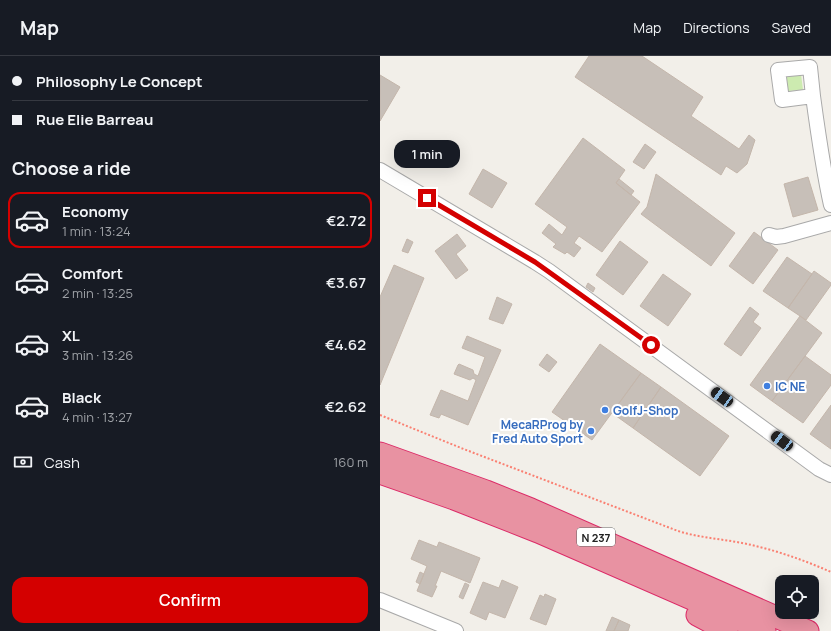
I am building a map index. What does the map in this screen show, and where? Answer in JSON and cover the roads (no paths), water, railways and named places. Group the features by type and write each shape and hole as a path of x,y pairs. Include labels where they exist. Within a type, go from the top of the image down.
{"highway":[{"name":"N 237","path":"380,453 486,491 531,509 808,631"},
{"name":"N 237","path":"380,472 497,515 569,544 765,631"},
{"path":"569,544 727,631"}],"street":[{"path":"813,96 821,152 831,205"},
{"path":"380,170 535,262 664,354 819,469 831,475"},
{"path":"769,235 776,237 784,236 831,223"},
{"path":"380,600 456,631"}],"place":[{"name":"IC NE","path":"767,386"},
{"name":"GolfJ-Shop","path":"605,410"},
{"name":"MecaRProg by Fred Auto Sport","path":"591,431"}]}
